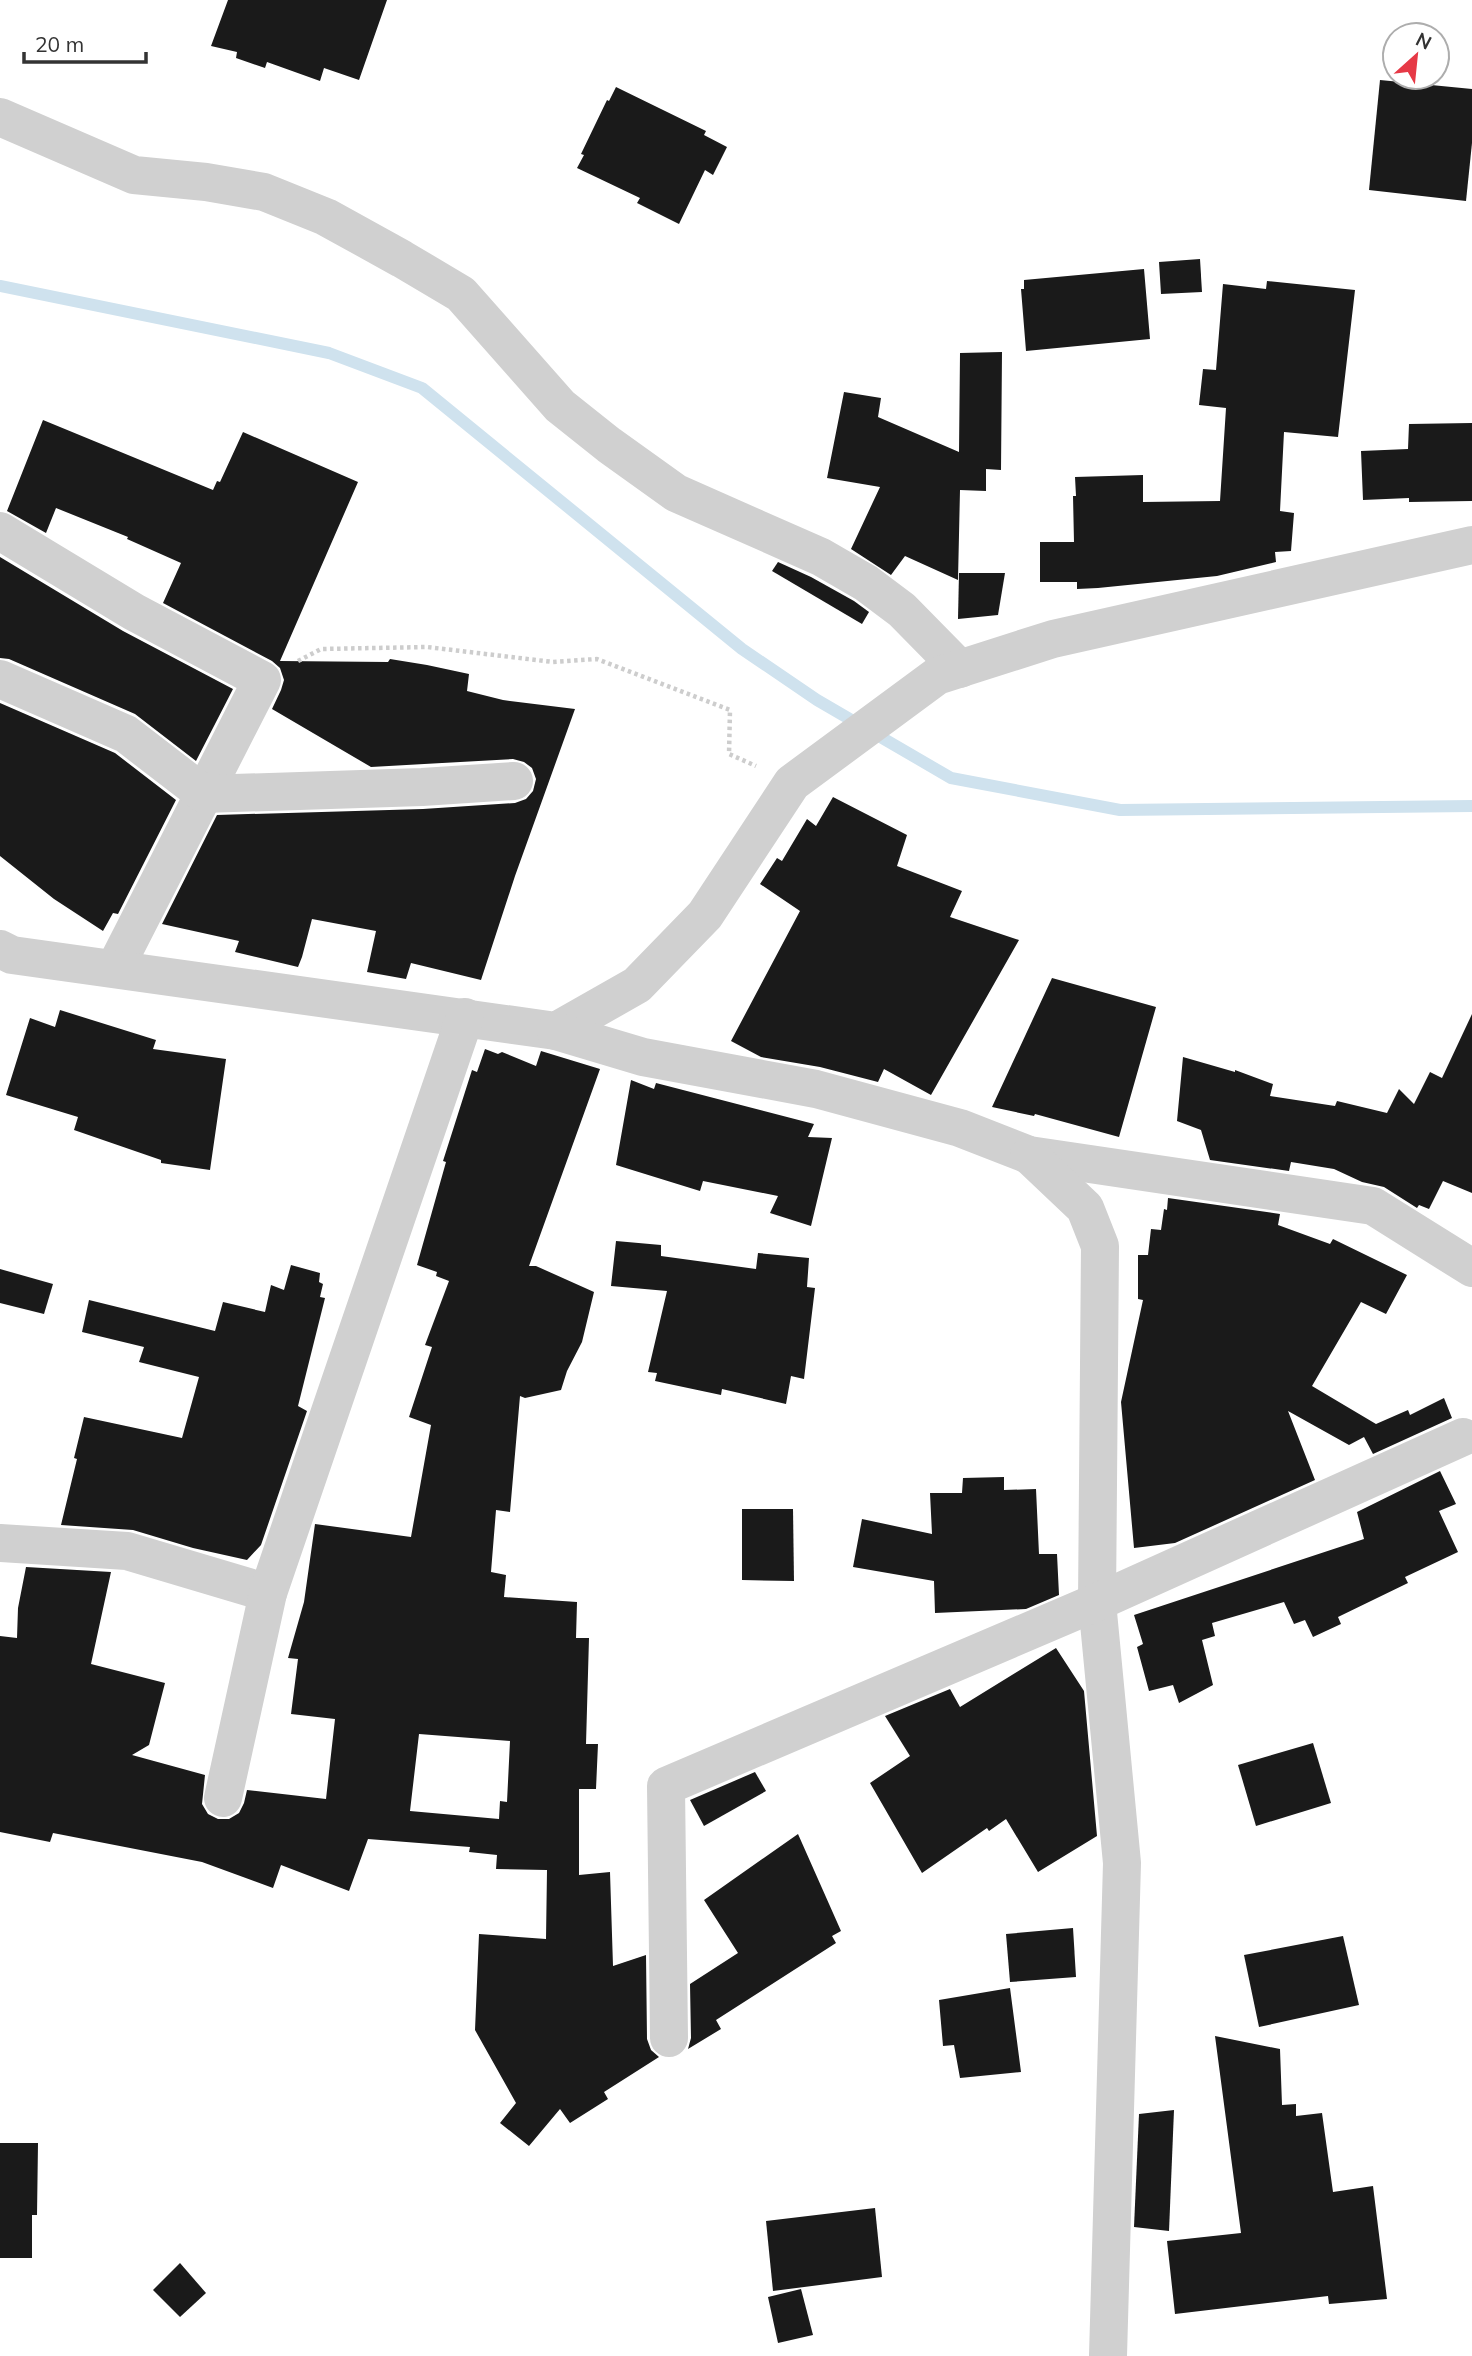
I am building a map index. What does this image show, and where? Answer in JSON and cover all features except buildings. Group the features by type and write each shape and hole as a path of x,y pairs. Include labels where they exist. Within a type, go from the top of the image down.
{"street":[{"path":"0,117 134,175 206,182 264,192 326,217 461,294 560,406 609,445 676,494 821,557 866,583 902,610 949,673"},
{"path":"0,531 134,612 262,680 116,968"},
{"path":"556,1031 637,985 705,915 792,783 949,673 1053,639 1472,545"},
{"path":"0,679 126,734 204,794 422,787 514,781"},
{"path":"0,949 12,955 556,1031 643,1057 843,1096 960,1128 1029,1155 1373,1206 1472,1268"},
{"path":"223,1798 268,1593 465,1017"},
{"path":"1029,1155 1085,1208 1100,1246 1097,1602 1122,1863 1108,2356"},
{"path":"669,2038 666,1786 1097,1602 1463,1437"},
{"path":"0,1543 127,1551 268,1593"}],"path":[{"path":"262,680 321,649 427,647 553,662 597,659 730,710 729,754 792,783"}],"waterway":[{"path":"0,286 329,353 422,388 742,649 817,700 951,778 1120,810 1472,806"}]}
